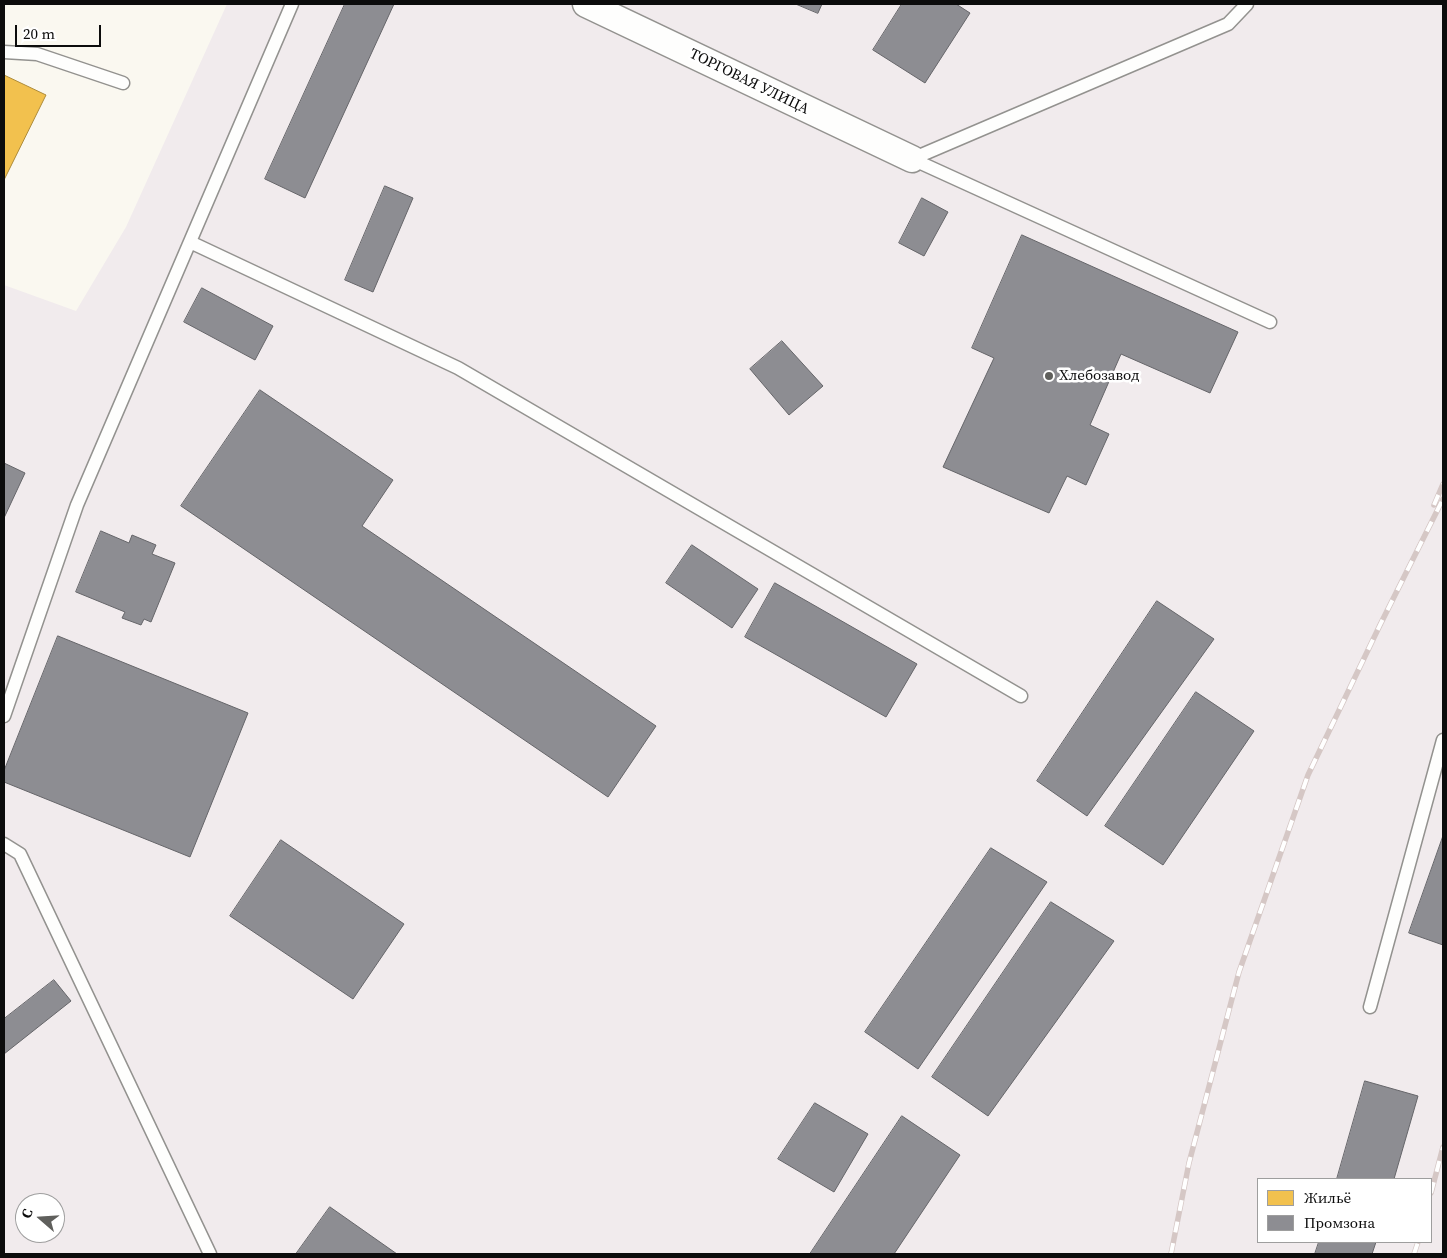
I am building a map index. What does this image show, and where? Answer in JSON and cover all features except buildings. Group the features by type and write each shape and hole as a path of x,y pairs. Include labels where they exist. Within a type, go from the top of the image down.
{"street":[{"name":"ТОРГОВАЯ УЛИЦА","path":"586,4 912,159"}],"lane":[{"path":"4,716 77,505 292,4"},
{"path":"912,159 1228,24 1247,4"},
{"path":"4,52 37,54 123,83"},
{"path":"912,159 1270,322"},
{"path":"190,242 458,368 1021,696"},
{"path":"1370,1007 1443,740"},
{"path":"4,844 20,854 210,1254"}],"shaded area":[{"path":"227,4 1443,4 1443,1254 4,1254 4,285 76,311 126,227"}],"railway":[{"path":"1434,505 1443,484"},
{"path":"1171,1254 1189,1163 1239,972 1308,775 1443,499"},
{"path":"1432,1189 1443,1147"},
{"path":"1414,1254 1418,1243"}],"place":[{"name":"Хлебозавод","path":"1049,376"}]}
